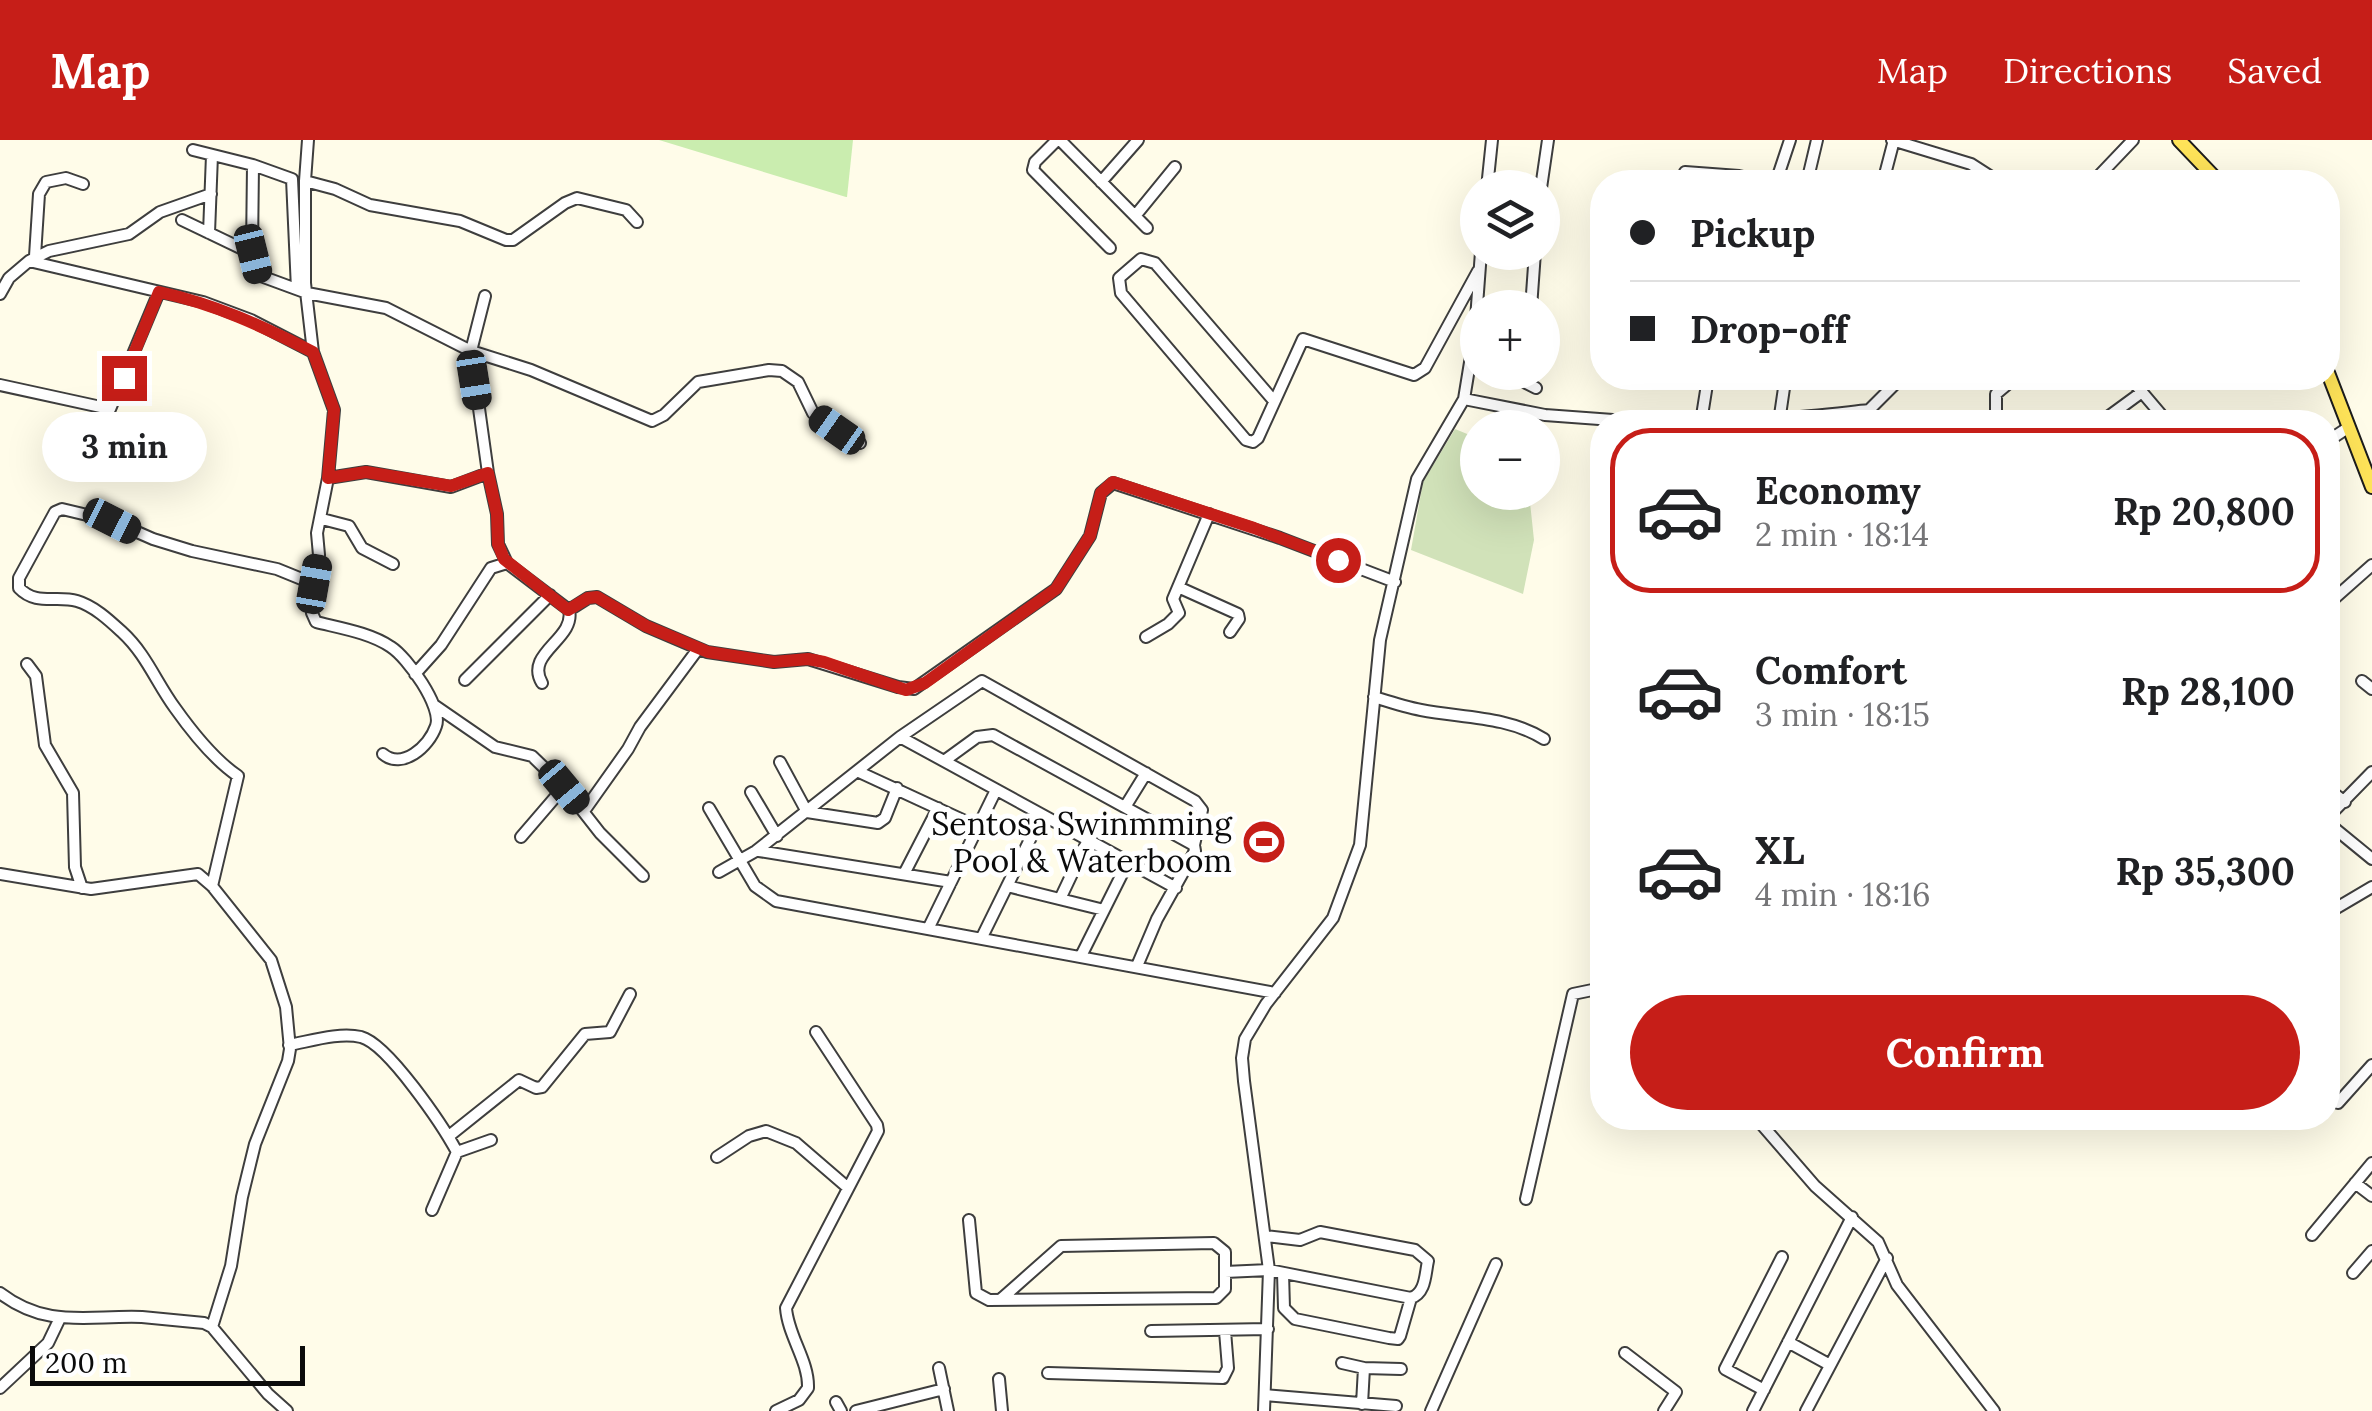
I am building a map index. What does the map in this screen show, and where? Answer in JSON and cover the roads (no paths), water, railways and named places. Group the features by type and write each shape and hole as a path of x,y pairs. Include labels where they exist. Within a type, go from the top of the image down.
{"main road":[{"path":"2180,140 2204,170"},
{"path":"2334,390 2368,466 2372,487"}],"street":[{"path":"302,291 308,140"},
{"path":"1110,248 1033,170 1035,162 1058,140 1148,228"},
{"path":"1102,182 1138,140"},
{"path":"1489,170 1492,140"},
{"path":"1544,170 1548,140"},
{"path":"1780,170 1790,140"},
{"path":"1810,170 1817,140"},
{"path":"1887,170 1893,140 1981,170"},
{"path":"2104,170 2133,140"},
{"path":"193,150 292,179"},
{"path":"308,153 292,179 302,291 313,352 334,410 328,478 317,533 319,555 312,613 316,622 388,644 407,660 433,704 436,727 424,744 401,762 392,762 384,754"},
{"path":"209,232 212,154"},
{"path":"253,165 253,254 258,275 302,291 386,308 471,350 531,370 652,421 664,415 698,382 769,370 782,372 798,382 813,413 860,443"},
{"path":"1135,216 1175,168"},
{"path":"32,258 39,194 46,182 66,178 83,184"},
{"path":"305,181 370,204 460,221 506,240 513,240 577,198 626,210 636,222"},
{"path":"0,294 5,276 32,258 129,234 160,212 210,194"},
{"path":"182,220 253,254"},
{"path":"32,258 203,302 250,320 313,352"},
{"path":"1274,401 1155,263 1140,258 1120,278 1121,292 1246,440 1253,442 1258,438 1300,341 1305,338 1414,375 1420,372 1479,270"},
{"path":"0,385 110,409 159,292"},
{"path":"485,296 471,350 497,514 498,544 507,563 568,610 570,619 537,666 542,683"},
{"path":"1264,1411 1269,1270 1242,1058 1245,1040 1332,918 1349,882 1365,811 1380,640 1417,479 1466,390"},
{"path":"1870,410 1889,390"},
{"path":"2117,410 2142,392 2157,410"},
{"path":"1464,399 1590,418"},
{"path":"2340,433 2349,427"},
{"path":"328,478 366,472 451,486 488,473"},
{"path":"568,610 597,597 646,626 698,649 774,662 808,659 898,688 914,688 1056,589 1090,536 1101,493 1113,482 1395,582"},
{"path":"212,886 238,776 200,740 176,710 142,651 121,630 89,606 71,600 30,598 19,588 19,578 56,512 62,510 100,517 192,551 277,568 314,584"},
{"path":"1146,637 1176,617 1173,599 1209,514"},
{"path":"322,519 349,526 362,548 393,564"},
{"path":"415,674 441,645 491,568 507,563"},
{"path":"2340,593 2372,565"},
{"path":"1178,587 1238,614 1230,632"},
{"path":"465,680 550,595"},
{"path":"584,812 698,649"},
{"path":"27,664 36,676 45,745 72,786 75,867 82,888"},
{"path":"2362,681 2372,689"},
{"path":"719,872 777,836 900,736 982,682 1195,801 1202,810 1195,850 1137,966"},
{"path":"1374,698 1416,710 1507,721 1544,739"},
{"path":"433,704 496,747 532,756 643,876"},
{"path":"944,761 977,737 993,735 1194,844"},
{"path":"900,736 1176,888"},
{"path":"780,762 807,812"},
{"path":"859,772 978,827"},
{"path":"2340,807 2372,772"},
{"path":"1125,807 1146,773"},
{"path":"521,837 564,787"},
{"path":"807,812 878,823 897,788"},
{"path":"929,927 996,790"},
{"path":"750,792 777,836"},
{"path":"2340,798 2345,802"},
{"path":"708,808 755,886 776,901 1275,993"},
{"path":"904,874 938,808"},
{"path":"982,937 1042,815"},
{"path":"2340,831 2372,859"},
{"path":"1060,899 1088,840"},
{"path":"756,851 950,882"},
{"path":"1081,956 1128,862"},
{"path":"0,874 82,888 193,874 203,877 272,960 286,1007 288,1061 255,1144 231,1266 212,1327"},
{"path":"1006,886 1104,910"},
{"path":"2340,906 2372,887"},
{"path":"1526,1199 1572,994 1590,990"},
{"path":"449,1136 519,1080 542,1087 585,1034 610,1032 630,994"},
{"path":"776,1411 798,1400 808,1388 786,1308 877,1136 878,1125 816,1032"},
{"path":"290,1045 333,1037 367,1039 398,1068 457,1152"},
{"path":"2340,1101 2372,1066"},
{"path":"1766,1130 1815,1186 1878,1242 1897,1285 1994,1411"},
{"path":"717,1158 749,1136 766,1131 796,1143 847,1188"},
{"path":"432,1210 457,1152 491,1140"},
{"path":"2312,1236 2372,1163"},
{"path":"2355,1183 2372,1196"},
{"path":"1753,1411 1852,1218"},
{"path":"969,1220 976,1293 982,1298 1000,1300 1216,1298 1225,1289 1225,1252 1214,1243 1072,1244 1053,1250 1000,1300"},
{"path":"1225,1272 1269,1270 1411,1298 1422,1288 1428,1260 1415,1250 1320,1232 1300,1240 1265,1236"},
{"path":"2353,1273 2372,1251"},
{"path":"1764,1390 1726,1370 1782,1257"},
{"path":"1806,1411 1887,1258"},
{"path":"1430,1411 1496,1264"},
{"path":"1283,1273 1284,1308 1295,1320 1398,1339 1411,1298"},
{"path":"0,1292 36,1314 60,1318 139,1317 212,1327 281,1409"},
{"path":"0,1388 48,1343 60,1318"},
{"path":"1151,1330 1268,1330"},
{"path":"1048,1373 1222,1378 1228,1368 1225,1332"},
{"path":"1788,1342 1830,1364"},
{"path":"1625,1353 1676,1392 1664,1411"},
{"path":"1342,1363 1364,1368 1401,1368"},
{"path":"938,1368 948,1411"},
{"path":"1353,1406 1364,1368"},
{"path":"999,1378 1002,1411"},
{"path":"856,1411 944,1390"},
{"path":"1265,1395 1353,1406 1396,1406"}],"place":[{"name":"Sentosa Swinmming Pool & Waterboom","path":"1264,842"}]}
